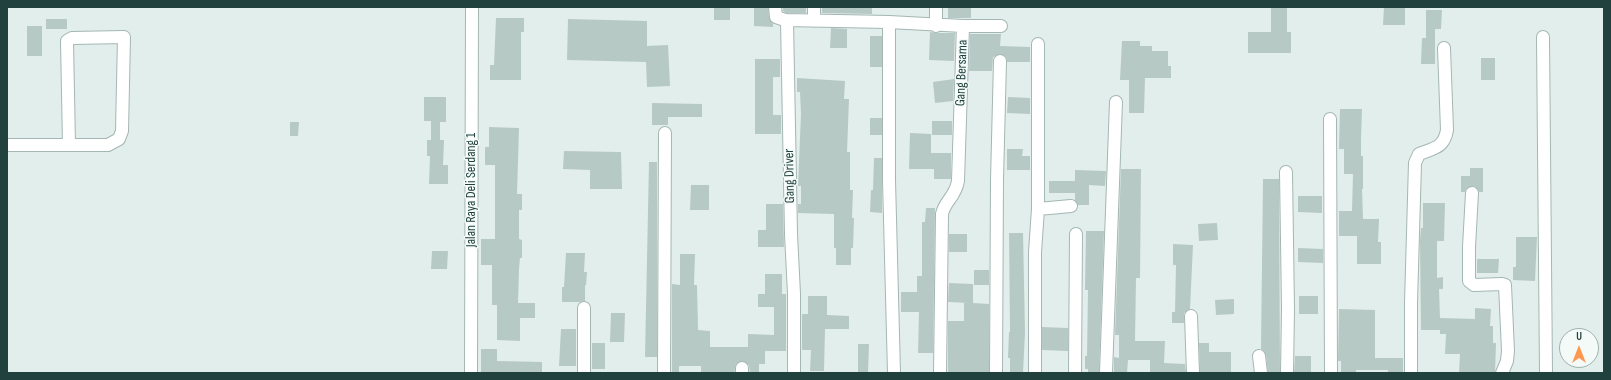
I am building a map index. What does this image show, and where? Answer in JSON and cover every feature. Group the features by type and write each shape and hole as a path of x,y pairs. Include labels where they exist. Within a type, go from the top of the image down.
{"street":[{"name":"Jalan Raya Deli Serdang 1","path":"471,373 472,7"},
{"path":"774,7 776,17 787,20 814,21 814,7"},
{"path":"936,7 936,26"},
{"name":"Gang Driver","path":"787,20 791,234 794,294 794,373"},
{"name":"Gang Bersama","path":"814,21 889,22 936,26 963,26 957,187 956,192 945,206 942,214 940,373"},
{"path":"889,22 890,188 894,373"},
{"path":"963,26 1001,26"},
{"path":"7,145 69,145 108,145 116,142 121,136 124,38 72,38 67,41 69,145"},
{"path":"1543,38 1546,373"},
{"path":"1035,373 1035,252 1038,209 1038,44"},
{"path":"1411,373 1411,303 1415,163 1419,154 1439,146 1446,140 1447,130 1444,48"},
{"path":"996,373 997,180 1000,61"},
{"path":"1106,373 1116,102"},
{"path":"1330,119 1331,373"},
{"path":"664,373 665,132"},
{"path":"1286,172 1288,309 1287,373"},
{"path":"1472,193 1469,281 1474,285 1505,285 1508,351 1507,363 1502,373"},
{"path":"1038,209 1071,206"},
{"path":"1075,373 1076,234"},
{"path":"584,308 584,373"},
{"path":"1191,316 1193,373"},
{"path":"1259,356 1261,373"}],"building":[{"path":"714,7 730,7 730,20 714,20"},
{"path":"754,7 768,7 769,18 773,24 773,27 754,26"},
{"path":"783,7 806,7 806,13 786,13 783,11"},
{"path":"822,7 872,7 872,14 822,13"},
{"path":"948,7 971,7 971,18 948,18"},
{"path":"1271,7 1287,7 1287,32 1291,32 1291,53 1248,53 1248,32 1271,32"},
{"path":"1384,7 1405,7 1405,25 1383,25"},
{"path":"1426,10 1442,10 1441,29 1435,29 1435,64 1421,64 1422,38 1426,38"},
{"path":"496,18 524,18 524,32 521,32 521,80 490,80 490,65 494,65"},
{"path":"46,19 67,19 67,29 46,29"},
{"path":"568,19 647,21 647,46 668,45 670,86 647,87 646,62 567,60"},
{"path":"27,26 42,26 42,56 27,56"},
{"path":"831,28 847,29 847,48 830,48"},
{"path":"930,32 955,33 954,61 929,60"},
{"path":"970,34 1001,34 1000,46 1030,47 1030,62 1007,62 1006,57 1000,54 993,57 992,71 969,71"},
{"path":"870,36 882,36 882,67 870,67"},
{"path":"1122,41 1140,41 1140,46 1152,46 1152,51 1168,51 1168,66 1171,66 1171,78 1145,78 1144,113 1129,113 1129,80 1120,80"},
{"path":"1481,58 1495,58 1495,80 1481,80"},
{"path":"755,59 780,59 780,77 773,77 773,115 781,115 781,134 755,134"},
{"path":"797,78 845,81 844,99 849,99 847,152 850,152 850,190 853,190 852,218 854,218 851,265 836,265 836,248 834,248 834,214 798,213 798,204 801,204 801,186 798,186 801,114 800,92 797,92"},
{"path":"954,79 953,101 935,103 933,82"},
{"path":"424,97 446,97 446,122 440,122 440,140 444,140 443,165 448,165 448,184 429,184 430,156 427,156 427,140 431,140 431,121 424,121"},
{"path":"1008,97 1030,98 1030,114 1007,113"},
{"path":"652,103 702,104 702,117 668,117 668,125 652,125"},
{"path":"1340,109 1362,109 1361,156 1363,156 1363,219 1379,219 1378,242 1381,242 1381,264 1357,264 1357,236 1339,236 1339,211 1352,211 1353,174 1344,174 1344,149 1339,149"},
{"path":"870,118 882,118 882,135 870,135"},
{"path":"932,121 952,121 952,135 932,135"},
{"path":"290,122 299,122 298,136 290,136"},
{"path":"489,127 519,128 517,194 522,194 522,210 519,210 519,239 522,240 522,258 520,258 519,269 518,303 535,303 535,318 520,318 520,341 497,340 497,305 492,305 492,265 481,265 481,239 495,239 495,165 485,165 485,147 489,147"},
{"path":"910,133 931,134 931,153 951,153 951,179 934,179 934,169 909,169"},
{"path":"1007,149 1023,149 1022,156 1030,156 1030,170 1007,170"},
{"path":"564,151 621,152 622,189 590,189 590,170 563,169"},
{"path":"874,158 882,158 882,213 870,212 871,190 873,190"},
{"path":"649,162 657,162 657,357 645,357"},
{"path":"1470,168 1483,168 1483,192 1479,192 1476,187 1472,186 1466,189 1465,192 1461,192 1461,176 1470,176"},
{"path":"1121,169 1141,169 1140,278 1136,278 1135,341 1165,341 1164,363 1185,364 1186,373 1150,373 1150,360 1128,360 1127,373 1114,373 1114,357 1119,358 1119,335 1115,335"},
{"path":"1075,170 1106,171 1105,186 1089,185 1089,205 1078,205 1075,200 1075,193 1049,193 1049,181 1075,181"},
{"path":"1263,179 1279,179 1280,373 1268,373 1266,355 1261,349"},
{"path":"691,185 709,185 709,210 690,210"},
{"path":"1298,196 1322,196 1322,213 1298,212"},
{"path":"1423,203 1445,203 1444,241 1437,241 1437,278 1443,277 1443,289 1439,289 1440,318 1475,319 1475,308 1491,309 1490,326 1493,326 1493,343 1496,343 1495,373 1459,373 1460,354 1445,354 1446,334 1440,334 1440,330 1421,330 1420,241 1421,228 1423,228"},
{"path":"766,204 783,204 784,247 758,247 758,230 766,230"},
{"path":"926,208 935,208 933,353 918,353 919,312 901,312 901,292 917,292 917,276 922,276 922,222 925,222"},
{"path":"1217,223 1218,240 1199,241 1198,224"},
{"path":"1086,231 1104,231 1099,373 1088,373 1088,369 1085,369 1085,356 1087,356 1088,290 1085,290"},
{"path":"1009,233 1023,233 1025,332 1023,373 1010,373 1010,358 1008,358 1010,332"},
{"path":"949,234 967,234 967,252 949,252"},
{"path":"1516,237 1537,237 1535,281 1513,280 1513,267 1516,267"},
{"path":"1173,244 1193,245 1190,309 1184,313 1184,323 1172,323 1172,312 1175,312 1176,265 1173,265"},
{"path":"1298,248 1323,249 1323,263 1298,262"},
{"path":"432,251 448,251 447,269 431,269"},
{"path":"566,253 585,253 584,272 587,272 585,301 562,302 562,287 564,287"},
{"path":"680,254 695,254 694,285 697,285 698,330 710,331 710,347 748,347 748,334 774,335 774,307 758,307 758,294 765,294 765,274 782,274 782,294 786,294 786,351 765,351 765,364 759,364 759,373 750,373 749,365 742,361 736,364 734,373 701,373 701,366 679,366 679,373 672,373 672,284 680,285"},
{"path":"1477,259 1499,259 1498,273 1477,273"},
{"path":"974,270 989,270 989,285 974,285"},
{"path":"949,283 973,284 973,303 989,304 989,373 948,373 948,321 964,321 964,303 969,303 948,302"},
{"path":"808,296 827,296 827,315 849,316 849,329 825,329 824,371 810,371 811,350 802,350 802,314 808,314"},
{"path":"1299,296 1318,296 1318,314 1299,314"},
{"path":"1234,299 1234,314 1216,315 1215,300"},
{"path":"1339,309 1375,310 1375,358 1403,358 1403,373 1388,373 1388,370 1356,370 1356,373 1341,373 1341,361 1338,361"},
{"path":"611,313 625,313 624,342 610,342"},
{"path":"1042,327 1068,328 1068,351 1042,350"},
{"path":"561,329 576,329 576,366 559,366"},
{"path":"592,343 605,343 605,369 592,369"},
{"path":"1199,343 1209,343 1209,352 1231,352 1231,373 1200,373"},
{"path":"858,344 869,344 868,373 858,373"},
{"path":"481,349 497,349 497,361 542,362 542,373 481,373"},
{"path":"1295,356 1311,356 1311,373 1294,373"}]}
